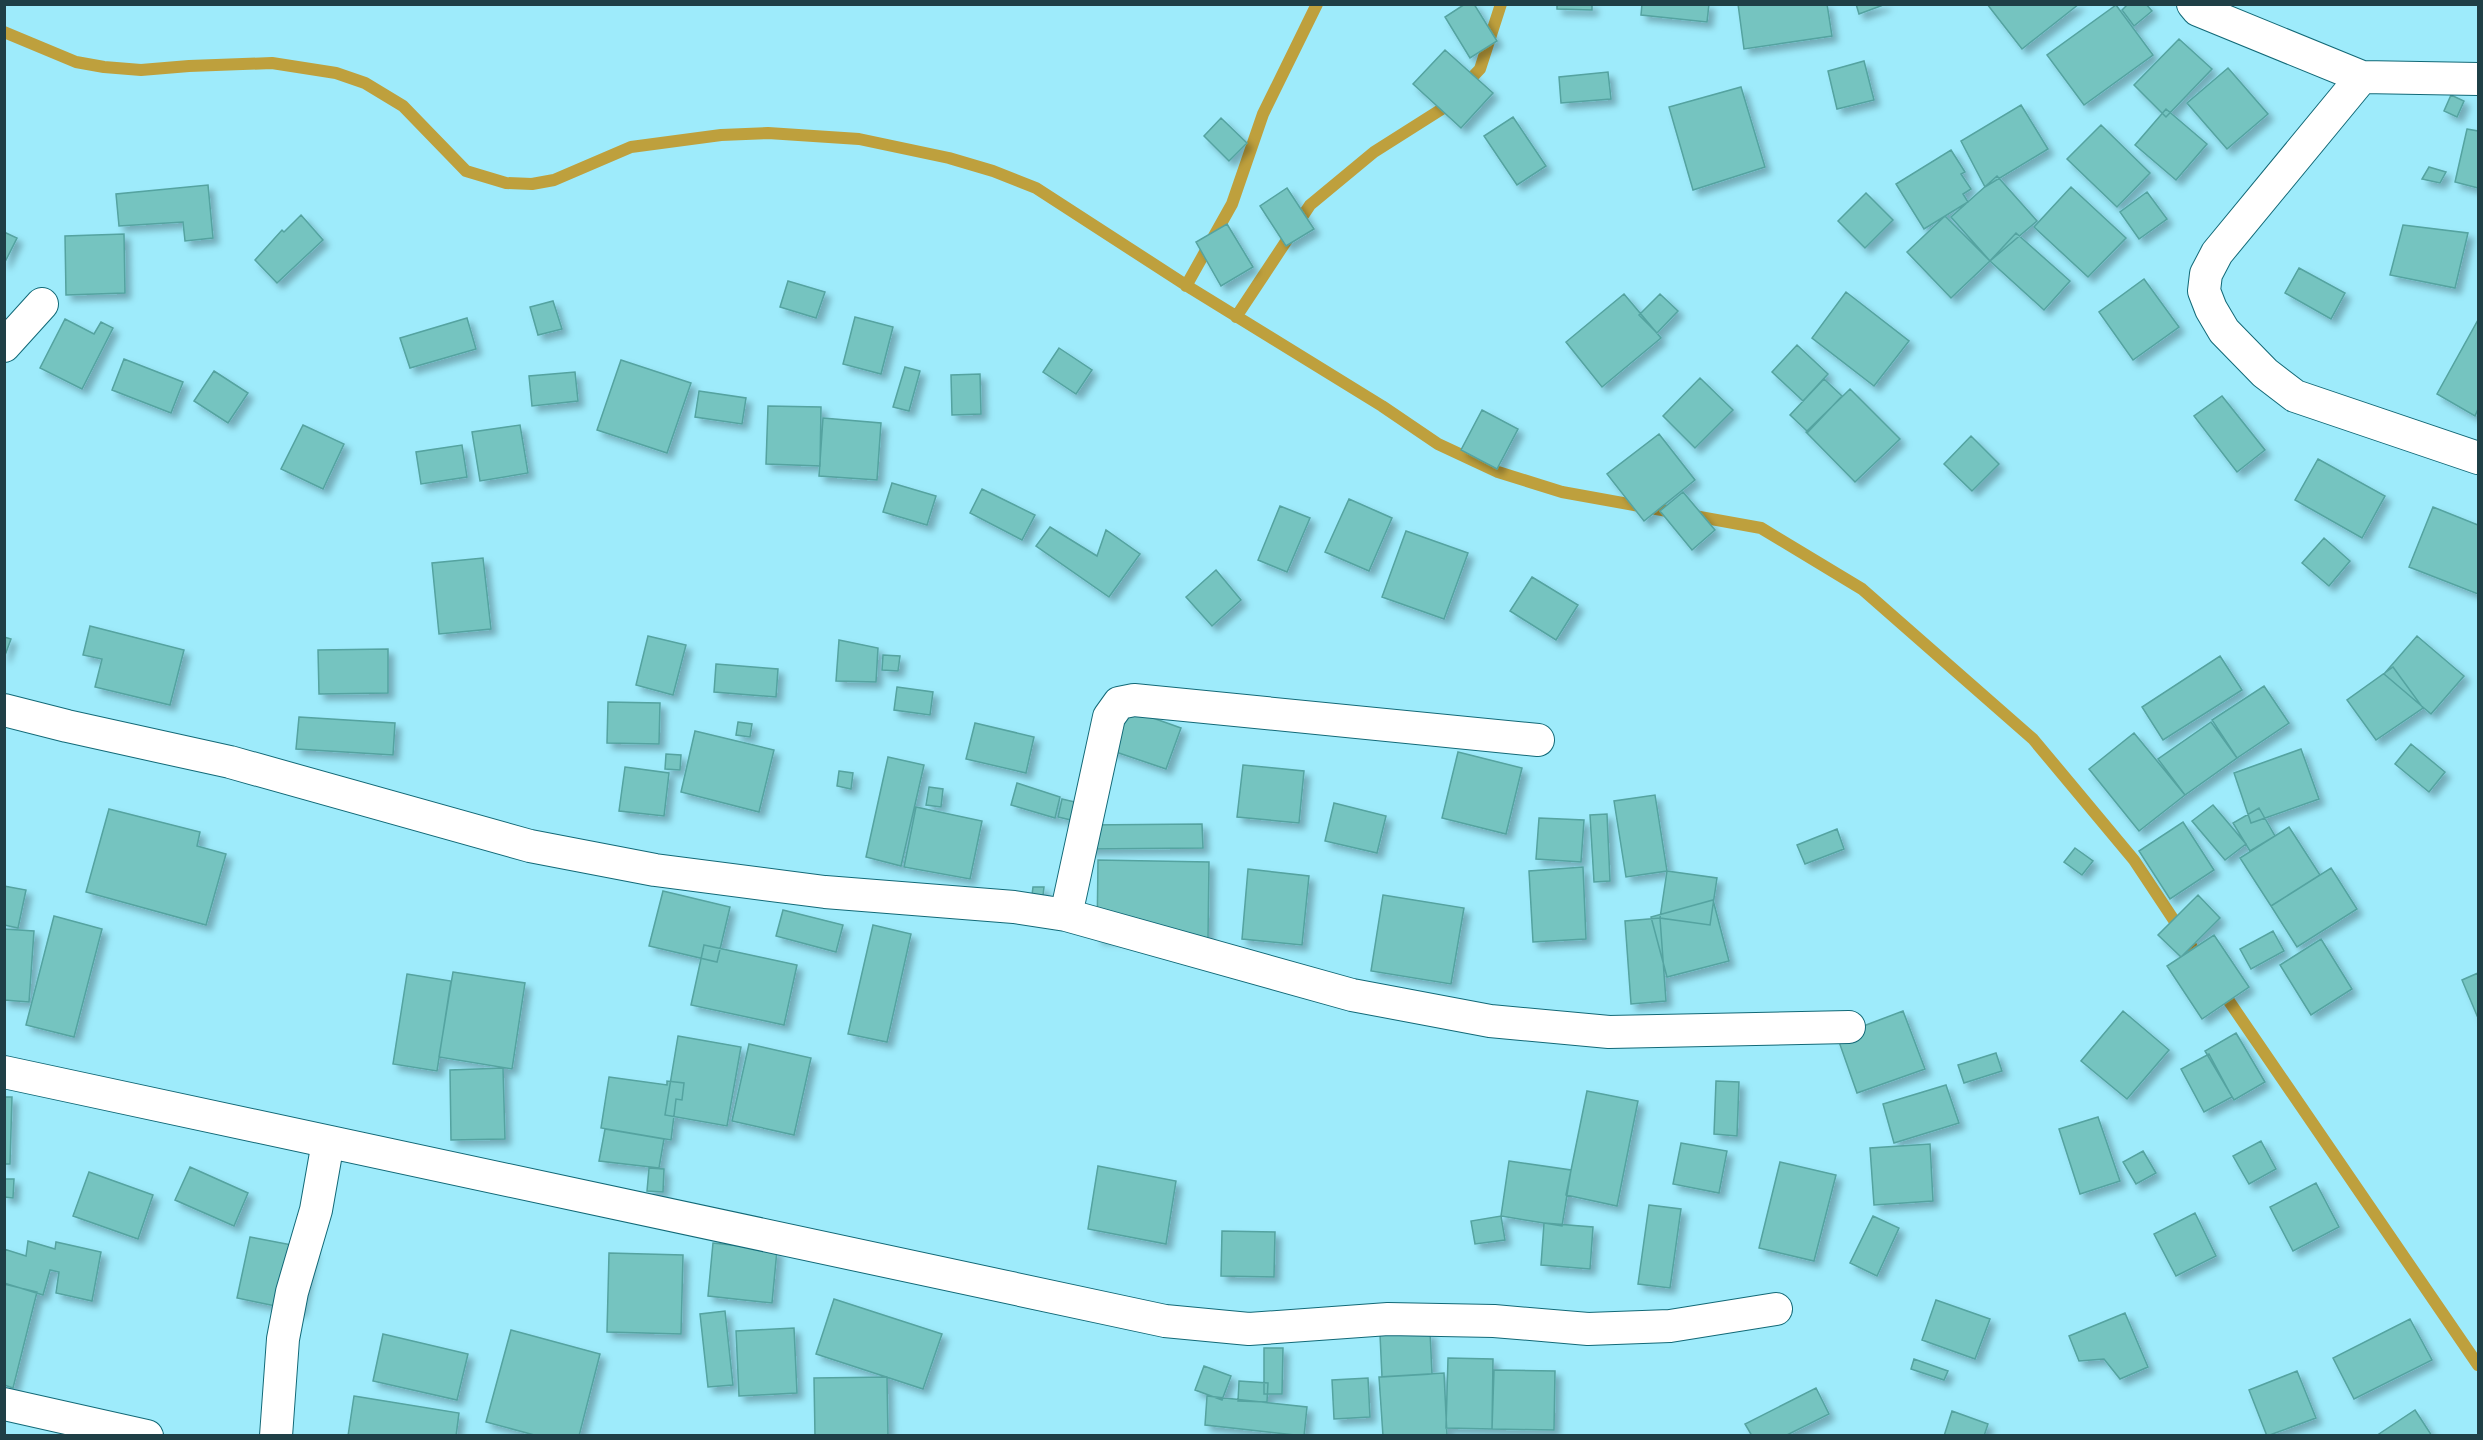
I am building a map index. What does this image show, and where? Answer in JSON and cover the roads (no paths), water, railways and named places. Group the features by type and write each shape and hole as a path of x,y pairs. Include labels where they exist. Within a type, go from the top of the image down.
{"street":[{"path":"2193,4 2198,10 2249,17 2362,77 2478,79"},
{"path":"2362,77 2217,254 2206,274 2204,291 2224,331 2265,373 2295,396 2478,458"},
{"path":"4,346 42,304"},
{"path":"1066,915 1109,717 1119,703 1134,700 1538,740"},
{"path":"4,710 230,762 530,846 655,870 791,888 1014,907 1066,915 1352,995 1490,1021 1609,1032 1849,1027"},
{"path":"4,1072 1165,1321 1249,1329 1388,1319 1494,1321 1588,1329 1670,1326 1776,1309"},
{"path":"276,1436 285,1330 292,1292 316,1210 328,1142"},
{"path":"4,1404 147,1436"}],"waterway":[{"path":"1186,286 1232,204 1263,114 1317,4"},
{"path":"1463,87 1480,69 1501,4"},
{"path":"4,32 76,62 104,67 141,70 272,63 336,73 365,83 403,106 466,171 506,183 532,184 554,180 631,147 721,135 768,133 859,139 949,158 993,171 1036,188 1192,289 1382,406 1438,444 1498,472 1562,492 1761,528 1862,589 2033,739 2134,860 2201,961"},
{"path":"1236,317 1310,205 1374,152 1445,107 1452,99"},
{"path":"2220,988 2478,1365"}]}
